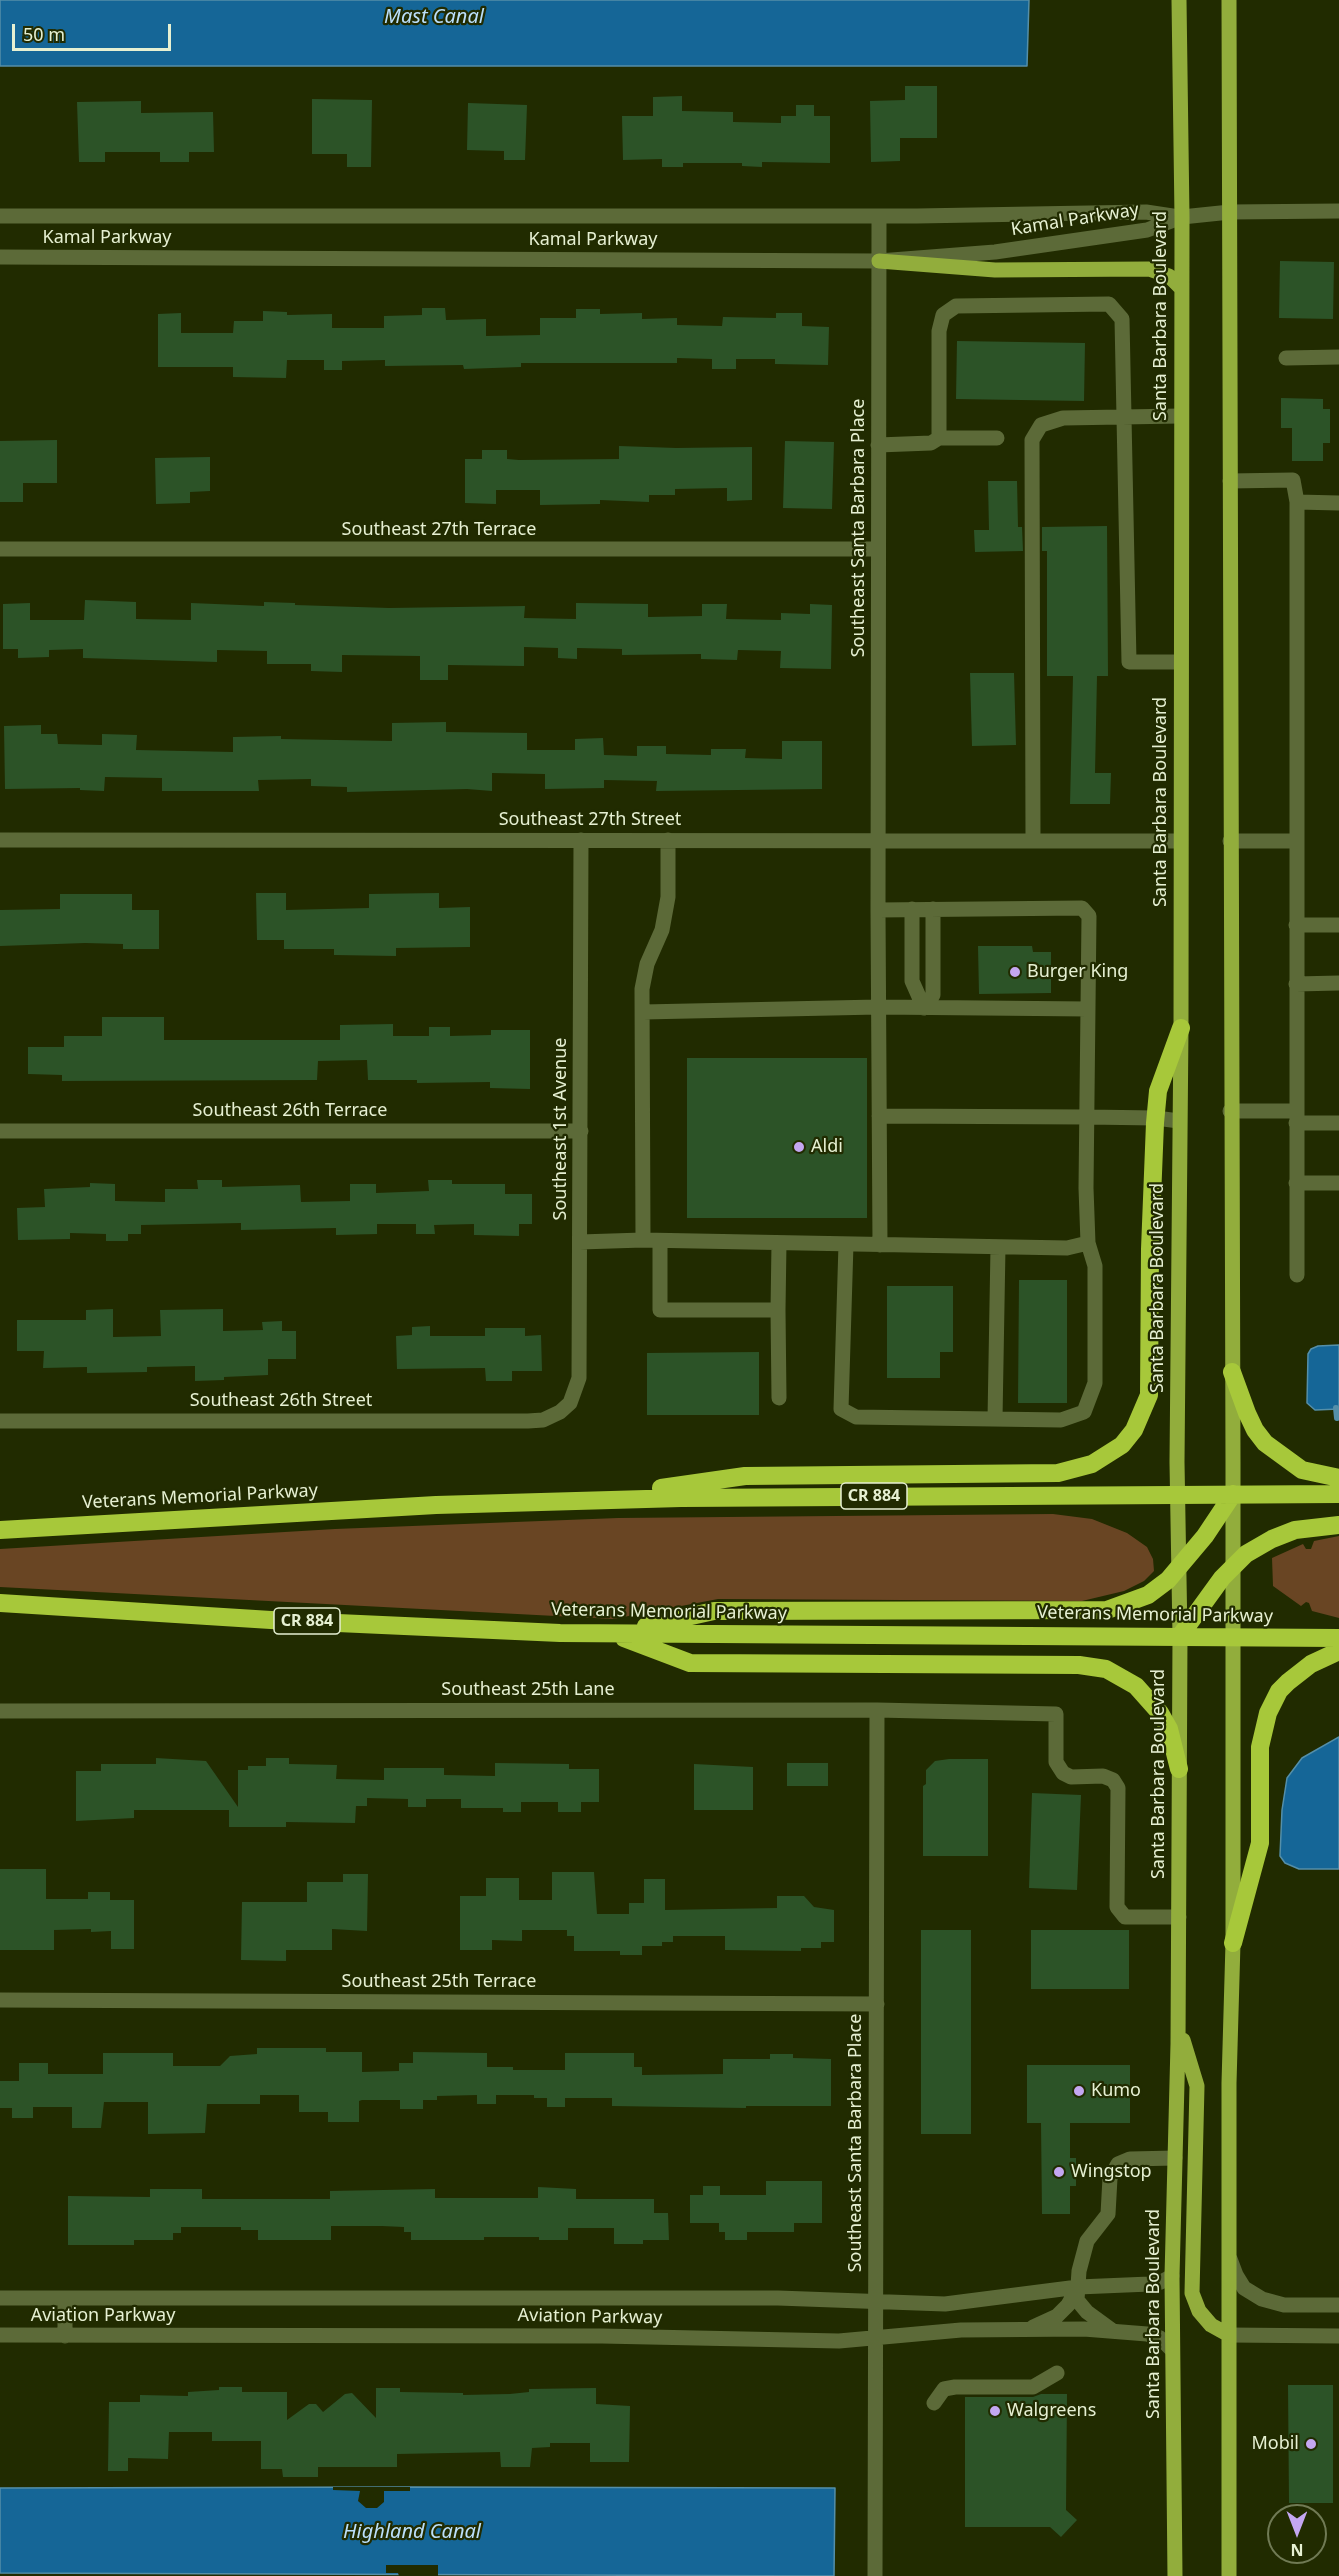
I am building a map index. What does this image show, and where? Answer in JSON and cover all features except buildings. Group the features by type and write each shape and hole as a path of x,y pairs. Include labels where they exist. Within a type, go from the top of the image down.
{"highway":[{"path":"570,1501 745,1476 1058,1473 1076,1470 1107,1456 1122,1445 1134,1430 1149,1395 1149,1249 1155,1118 1158,1091 1181,1028"},
{"path":"1232,1372 1247,1413 1255,1430 1265,1443 1302,1470 1339,1478"},
{"path":"614,1634 714,1611 1107,1610 1148,1595 1179,1567 1205,1536 1233,1494"},
{"name":"Veterans Memorial Parkway","path":"0,1530 436,1505 704,1497 1339,1494"},
{"path":"1180,1636 1222,1578 1246,1554 1272,1539 1303,1528 1339,1525"},
{"name":"Veterans Memorial Parkway","path":"0,1603 271,1620 614,1634 1339,1638"},
{"path":"614,1634 690,1663 1067,1665 1106,1669 1136,1686 1160,1713 1169,1730 1179,1769"},
{"path":"1233,1943 1260,1844 1260,1747 1268,1713 1279,1691 1298,1673 1339,1651"}],"main road":[{"name":"Santa Barbara Boulevard","path":"1175,2576 1172,2276 1179,1917 1178,1494 1181,1028 1182,217 1179,0"},
{"path":"1229,0 1230,1111 1233,1494 1233,1943 1229,2083 1229,2576"},
{"path":"879,261 995,270 1141,268 1169,276 1181,288"},
{"path":"1178,2026 1197,2086 1192,2293 1198,2311 1204,2318 1219,2331 1229,2335"}],"street":[{"name":"Kamal Parkway","path":"0,216 879,216 1146,212 1182,217 1230,212 1339,211"},
{"name":"Southeast Santa Barbara Place","path":"879,216 880,1245"},
{"name":"Kamal Parkway","path":"0,257 879,261 995,252 1147,230 1182,217"},
{"path":"939,438 939,331 943,315 956,306 1109,304 1122,319 1129,662 1180,662"},
{"path":"1286,358 1339,357"},
{"path":"1034,840 1032,440 1041,425 1064,418 1180,416"},
{"path":"878,445 931,443 939,438 997,438"},
{"path":"1230,482 1293,480 1297,502 1295,1117 1297,1275"},
{"path":"1297,502 1339,503"},
{"name":"Southeast 27th Terrace","path":"0,549 878,549"},
{"name":"Southeast 27th Street","path":"0,840 1180,841"},
{"name":"Southeast 1st Avenue","path":"560,1412 570,1403 579,1378 581,840"},
{"path":"643,1240 642,989 647,964 662,930 668,897 668,840"},
{"path":"1230,841 1296,841"},
{"path":"846,1244 842,1408 856,1417 1061,1420 1084,1412 1095,1383 1095,1266 1088,1243 1089,916 1082,908 878,910"},
{"path":"912,909 912,981 924,1008"},
{"path":"924,1008 933,995 933,909"},
{"path":"1296,926 1339,926"},
{"path":"1296,984 1339,984"},
{"path":"642,1012 878,1007 1088,1009"},
{"path":"1230,1111 1339,1123"},
{"path":"879,1116 1155,1118 1179,1121"},
{"name":"Southeast 26th Terrace","path":"0,1131 581,1131"},
{"path":"1296,1183 1339,1183"},
{"path":"580,1242 643,1240 1067,1248 1088,1243"},
{"path":"660,1241 660,1310 778,1310"},
{"path":"778,1243 778,1398"},
{"path":"995,1419 998,1247"},
{"name":"Southeast 26th Street","path":"0,1421 528,1421 543,1420 560,1412"},
{"name":"Southeast Santa Barbara Place","path":"875,2576 877,1710"},
{"name":"Southeast 25th Lane","path":"0,1711 877,1710 1056,1714 1056,1762 1064,1773 1071,1777 1103,1776 1113,1780 1118,1788 1117,1907 1125,1917 1179,1917"},
{"name":"Southeast 25th Terrace","path":"0,2000 877,2004"},
{"path":"1113,2331 1087,2312 1077,2300 1079,2271 1087,2241 1108,2214 1110,2178 1118,2164 1130,2159 1175,2158"},
{"path":"1229,2256 1244,2288 1262,2299 1284,2305 1339,2305"},
{"name":"Aviation Parkway","path":"0,2298 778,2298 945,2304 1078,2287 1150,2284 1172,2276"},
{"path":"1025,2330 1057,2316 1068,2305 1078,2287"},
{"path":"65,2298 65,2336"},
{"name":"Aviation Parkway","path":"0,2336 602,2336 833,2341 961,2330 1113,2331 1147,2334 1160,2338 1172,2350"},
{"path":"1229,2335 1339,2336"},
{"path":"934,2403 944,2390 955,2387 1034,2387 1057,2373"}],"shaded area":[{"path":"1053,1514 1092,1519 1127,1533 1147,1547 1153,1559 1154,1571 1144,1581 1124,1591 1082,1601 718,1599 613,1619 0,1587 0,1549 335,1529 618,1518"},
{"path":"1339,1536 1339,1618 1312,1611 1309,1603 1306,1602 1301,1606 1273,1586 1272,1558 1303,1544 1306,1549 1311,1549 1314,1541"}],"water":[{"name":"Mast Canal","path":"0,0 1029,0 1027,66 0,66"},
{"path":"1339,1345 1339,1409 1315,1410 1307,1403 1308,1354 1311,1349 1318,1346"},
{"path":"1339,1737 1339,1869 1299,1869 1285,1863 1280,1856 1282,1810 1287,1778 1302,1758"},
{"name":"Highland Canal","path":"0,2488 835,2488 834,2576 0,2573"}],"pier":[{"path":"333,2487 410,2487 410,2491 384,2491 384,2502 377,2508 366,2508 358,2501 360,2491 333,2490"},
{"path":"386,2565 438,2565 438,2576 399,2576 398,2573 386,2573"}],"waterway":[{"path":"1336,1408 1337,1418"}],"place":[{"name":"Burger King","path":"1015,972"},
{"name":"Aldi","path":"799,1147"},
{"name":"Kumo","path":"1079,2091"},
{"name":"Wingstop","path":"1059,2172"},
{"name":"Walgreens","path":"995,2411"},
{"name":"Mobil","path":"1311,2444"}]}
